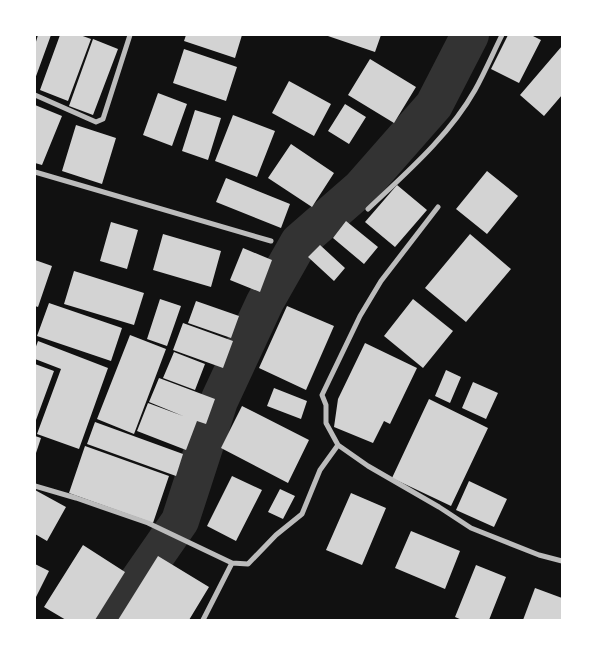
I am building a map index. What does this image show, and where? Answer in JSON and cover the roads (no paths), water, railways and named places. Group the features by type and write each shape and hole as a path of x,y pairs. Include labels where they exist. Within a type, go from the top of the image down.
{"street":[{"path":"35,95 96,122 103,119 130,35"},
{"path":"368,209 435,144 455,119 475,91 502,35"},
{"path":"35,172 272,241"},
{"path":"438,207 381,281 360,316 322,395 326,405 326,423 338,445 368,466 471,528 539,555 562,561"},
{"path":"35,486 148,523 232,563 248,564 276,535 302,514 320,470 338,445"},
{"path":"203,620 232,563"}],"waterway":[{"path":"107,620 130,593 180,521 219,401 265,302 299,242 361,188 434,105 470,35"}]}
